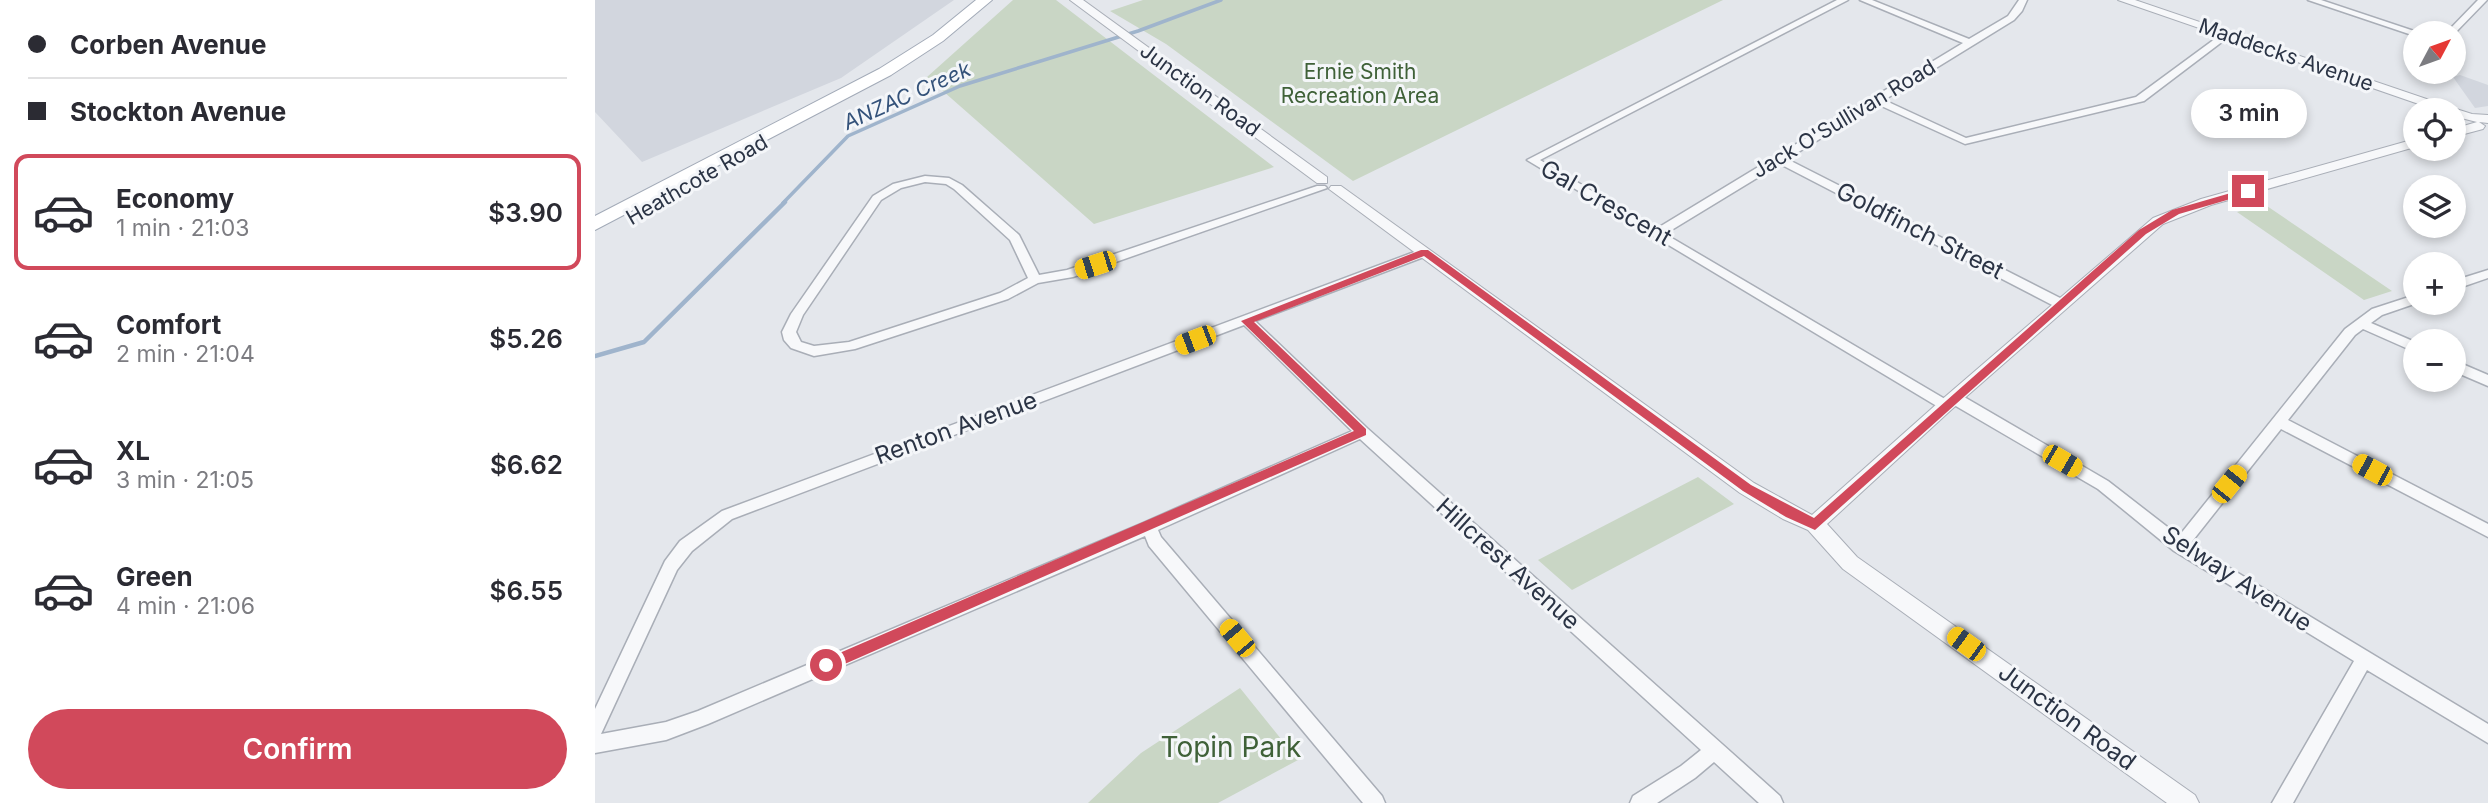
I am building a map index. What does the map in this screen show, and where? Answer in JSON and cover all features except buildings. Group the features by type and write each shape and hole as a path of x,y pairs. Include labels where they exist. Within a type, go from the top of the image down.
{"main road":[{"name":"Heathcote Road","path":"595,225 912,55 947,32 985,0"},
{"name":"Heathcote Road","path":"595,238 719,169 797,119"}],"street":[{"name":"Junction Road","path":"1076,0 1326,186 1425,252 1747,488 1782,509 1815,524 1850,564 2187,803"},
{"name":"Gal Crescent","path":"1844,0 1532,160 1949,402"},
{"path":"1864,0 1970,43"},
{"name":"Jack O'Sullivan Road","path":"1658,233 2011,18 2023,0"},
{"name":"Maddecks Avenue","path":"2125,0 2412,98"},
{"path":"2312,0 2403,29"},
{"path":"2462,21 2483,0"},
{"path":"1877,100 1965,141 2140,99 2226,35"},
{"path":"1815,524 2142,232 2176,212 2403,147"},
{"name":"Goldfinch Street","path":"1779,159 2060,304"},
{"path":"1035,280 1020,244 958,187 938,179 912,181 877,198 797,314 789,332 791,340 804,349 824,352 837,349 1005,296 1035,280 1069,274 1326,186"},
{"name":"Renton Avenue","path":"595,728 671,566 686,546 727,515 1425,252"},
{"path":"2466,282 2488,274"},
{"path":"2180,546 2350,332 2377,312 2403,303"},
{"name":"Hillcrest Avenue","path":"1247,321 1362,432 1773,803"},
{"path":"2361,323 2403,342"},
{"path":"2466,371 2488,381"},
{"name":"Selway Avenue","path":"1949,402 2103,485 2180,546 2488,734"},
{"path":"2279,422 2488,531"},
{"path":"595,744 654,734 702,718 1149,527 1362,432"},
{"path":"1149,527 1164,551 1375,803"},
{"path":"2282,803 2364,659"},
{"path":"1640,803 1689,772 1715,750"}],"shaded area":[{"path":"595,0 954,0 841,78 642,162 595,112"},
{"path":"2466,77 2488,85 2488,106 2475,108 2458,84 2466,84"}],"green space":[{"path":"1013,0 1056,0 1274,167 1094,224 927,77"},
{"name":"Ernie Smith Recreation Area","path":"1143,0 1723,0 1353,181 1166,44 1110,11"},
{"path":"2264,204 2392,291 2364,300 2237,212"},
{"path":"1698,477 1734,504 1572,590 1538,560"},
{"name":"Topin Park","path":"1240,688 1298,760 1218,803 1088,803 1141,753"}],"waterway":[{"name":"ANZAC Creek","path":"783,203 848,136 960,86 1138,31 1221,0"},
{"name":"ANZAC Creek","path":"595,356 644,342 785,202"}],"route":[{"path":"826,665 1149,527 1362,432 1247,321 1425,252 1747,488 1790,514 1815,524 2142,232 2176,212 2248,191"}]}
